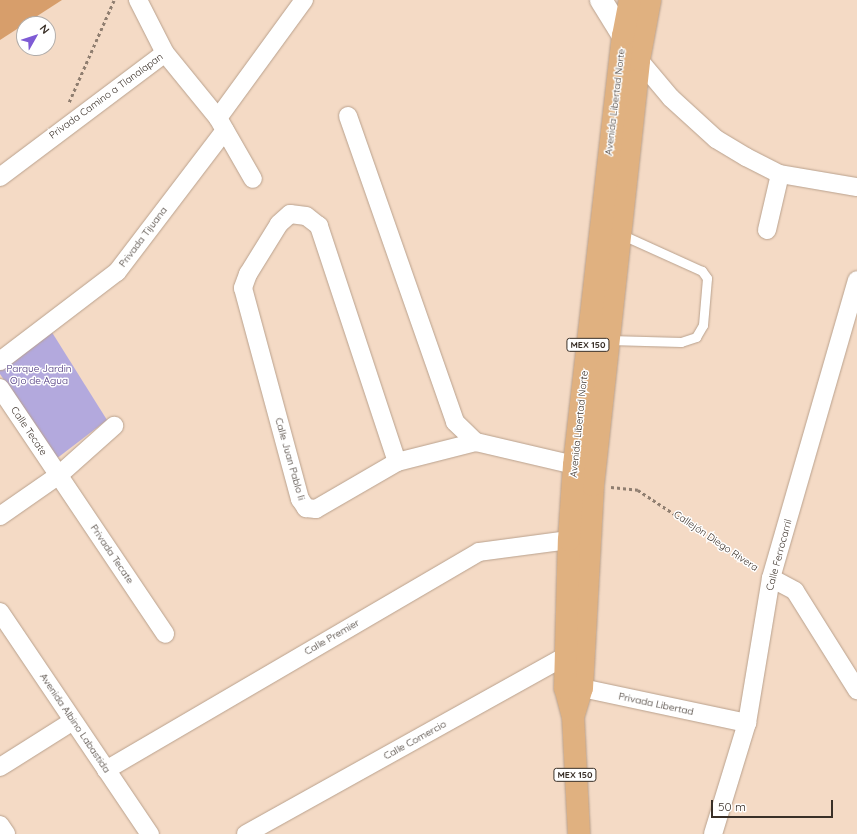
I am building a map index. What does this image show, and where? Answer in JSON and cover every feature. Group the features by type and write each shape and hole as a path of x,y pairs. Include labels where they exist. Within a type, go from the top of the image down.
{"main road":[{"name":"MEX 150","path":"623,36 630,0"},
{"name":"MEX 150","path":"639,60 650,0"},
{"name":"Avenida Libertad Norte","path":"579,834 573,717 574,651 569,540 574,465 623,36"},
{"name":"Avenida Libertad Norte","path":"574,651 639,60"}],"street":[{"name":"Privada Camino a Tlanalapan","path":"0,177 166,53 138,0"},
{"name":"Privada Tijuana","path":"0,361 117,272 222,124 304,0"},
{"path":"601,0 639,60 671,98 716,139 780,174 857,187"},
{"path":"166,53 222,124 253,179"},
{"path":"348,116 455,422 476,442"},
{"path":"767,230 780,174"},
{"name":"Calle Juan Pablo Ii","path":"397,462 319,226 306,216 290,214 279,224 248,274 243,288 302,504 306,508 316,509 397,462 476,442 574,465"},
{"name":"Calle Ferrocarril","path":"713,834 747,723 771,578 857,280"},
{"name":"Calle Tecate","path":"0,388 59,475"},
{"path":"0,516 59,475 114,426"},
{"name":"Privada Tecate","path":"59,475 165,634"},
{"name":"Calle Premier","path":"106,770 478,552 569,540"},
{"path":"771,578 795,591 857,690"},
{"name":"Avenida Albino Labastida","path":"0,612 150,834"},
{"name":"Calle Comercio","path":"246,834 574,651"},
{"name":"Privada Libertad","path":"574,688 747,723"},
{"path":"0,767 73,721"},
{"path":"0,825 6,834"}],"lane":[{"path":"609,340 681,342 696,337 703,325 707,278 702,272 620,234"}],"path":[{"path":"68,105 114,0"},
{"name":"Callejón Diego Rivera","path":"593,484 638,490 771,578"}],"green space":[{"name":"Parque Jardin Ojo de Agua","path":"48,326 107,420 56,459 0,374 0,361"}],"building":[{"path":"0,0 62,0 37,16 16,16 16,30 0,40"}]}
